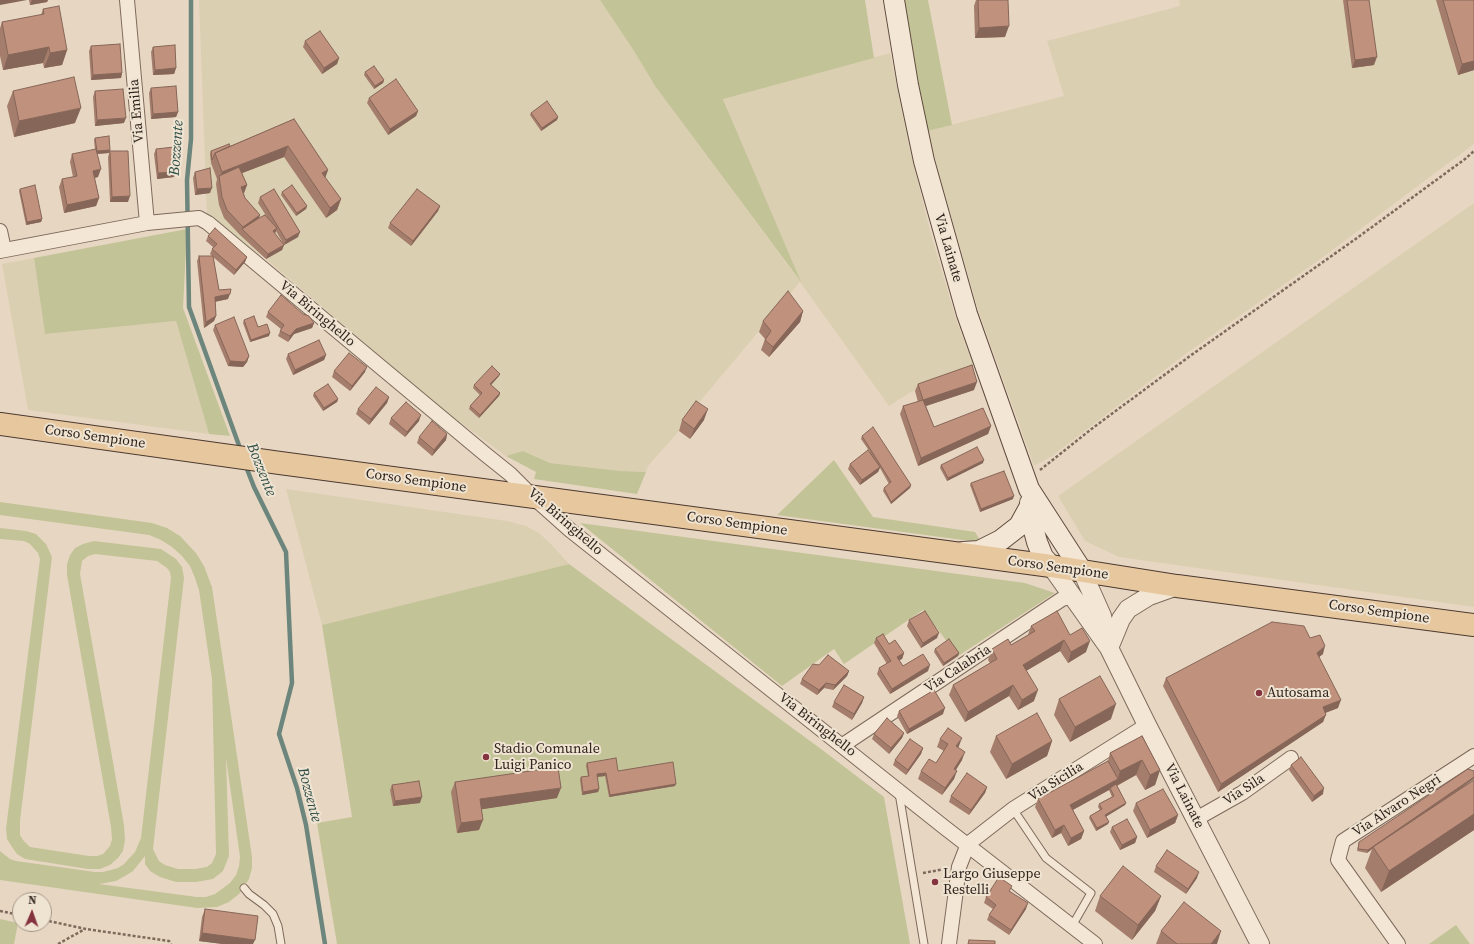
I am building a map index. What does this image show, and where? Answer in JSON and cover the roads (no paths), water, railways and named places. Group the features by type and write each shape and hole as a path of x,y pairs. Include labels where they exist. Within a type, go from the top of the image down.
{"main road":[{"name":"Via Lainate","path":"894,0 908,85 924,161 968,314 1028,491 1032,527 1043,556 1051,566"},
{"name":"Corso Sempione","path":"0,424 1051,566 1177,586 1474,625"},
{"name":"Via Lainate","path":"1028,491 1082,571"},
{"path":"954,553 979,551 1001,540 1019,526 1028,491"}],"street":[{"name":"Via Emilia","path":"127,0 147,223"},
{"name":"Via Biringhello","path":"2,251 147,223 199,218 208,223 510,474 570,530 843,745 899,791 1095,944"},
{"path":"0,231 2,251"},
{"name":"Via Lainate","path":"1051,566 1074,596 1109,648 1260,944"},
{"name":"Via Lainate","path":"1082,571 1102,616 1109,648"},
{"path":"1109,648 1121,619 1128,609 1149,596 1177,586"},
{"name":"Via Calabria","path":"843,745 1062,599 1074,596"},
{"name":"Via Sicilia","path":"968,844 1013,809 1147,724"},
{"name":"Via Alvaro Negri","path":"1398,944 1338,860 1343,841 1474,756"},
{"name":"Via Sila","path":"1196,819 1242,793 1291,758"},
{"path":"949,944 959,867 968,844"}],"lane":[{"path":"899,791 924,944"},
{"path":"1013,809 1046,858 1091,893 1072,926"},
{"path":"244,888 273,914 278,926 281,944"}],"waterway":[{"name":"Bozzente","path":"191,0 191,139 187,180 189,307 241,451"},
{"name":"Bozzente","path":"245,464 254,487 286,552 292,683 279,734 297,788 306,825 325,944"}],"place":[{"name":"Autosama","path":"1259,693"},
{"name":"Stadio Comunale Luigi Panico","path":"486,757"},
{"name":"Largo Giuseppe Restelli","path":"935,882"}]}
